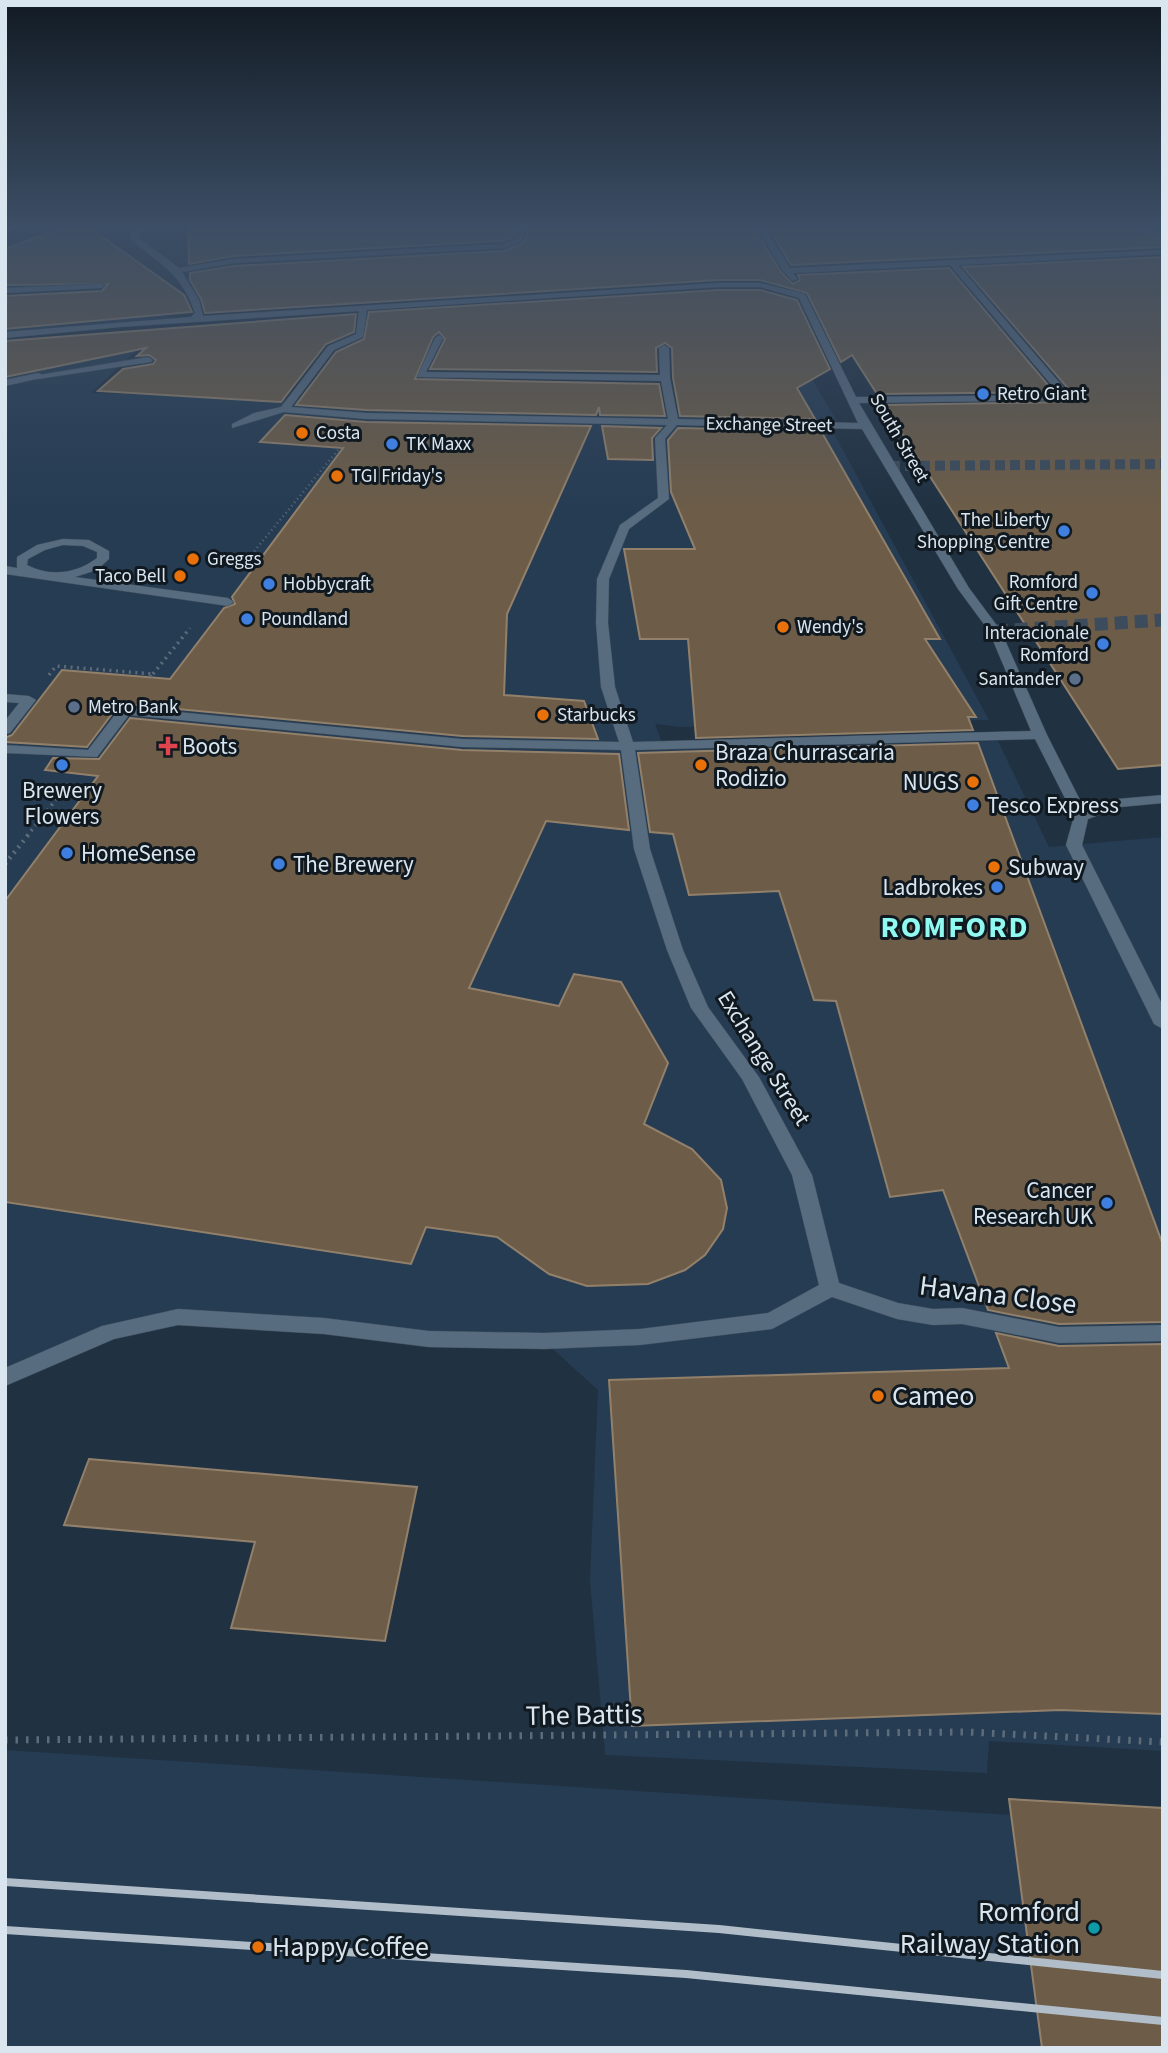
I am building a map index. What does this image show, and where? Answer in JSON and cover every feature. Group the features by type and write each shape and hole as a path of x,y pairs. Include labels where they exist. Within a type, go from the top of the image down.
{"street":[{"path":"5,335 161,322"},
{"path":"284,409 331,348 360,335 362,322"},
{"name":"South Street","path":"815,322 865,426 964,589 995,631 1040,735 1081,816"},
{"path":"853,400 1068,398 1004,322"},
{"path":"439,338 420,375 666,379"},
{"name":"Exchange Street","path":"664,348 666,379 674,423"},
{"path":"5,383 148,360"},
{"path":"236,426 258,415 284,409 366,416 674,423"},
{"name":"Exchange Street","path":"830,1288 802,1175 750,1077 700,1008 674,950 642,849 627,746 608,687 602,623 603,579 624,527 664,499 660,438 674,423 865,426"},
{"path":"5,570 27,573 39,574 62,576 85,572 103,559 103,551 89,544 43,546 23,557 21,566 29,573 40,576 228,602"},
{"path":"5,698 29,700"},
{"path":"5,730 29,700"},
{"path":"5,749 92,754 125,711 462,743 627,746 1040,735"},
{"path":"1163,799 1118,803 1081,816 1074,845 1163,1024"},
{"path":"5,1377 110,1332 178,1317 324,1326 429,1339 544,1341 640,1337 772,1321 830,1288"},
{"name":"Havana Close","path":"830,1288 897,1311 933,1317 962,1316 1059,1335 1163,1333"}],"path":[{"path":"229,581 366,416"},
{"path":"125,711 191,627"},
{"path":"29,700 56,666 153,674"},
{"path":"5,864 92,754"},
{"name":"The Battis","path":"5,1740 967,1732 1163,1742"}],"shaded area":[{"path":"5,322 127,322 5,334"},
{"path":"750,322 777,322 837,421 709,416 696,429 831,428 989,720 680,727 655,724 664,749 998,741 1049,847 1163,837 1163,1751 989,1741 987,1773 605,1755 590,1580 598,1390 544,1341 178,1317 5,1377 5,350 158,330 91,393 660,410 708,415"},
{"path":"5,1750 1163,1825 1163,2048 5,2048"}],"building":[{"path":"5,322 84,322 5,329"},
{"path":"255,322 355,322 354,332 326,344 281,402 98,391 123,369 153,364 156,360 149,355 137,356 146,348 5,377 5,341"},
{"path":"367,322 807,322 830,369 797,388 815,419 680,416 673,378 672,348 665,343 656,348 657,372 430,369 445,339 439,332 433,337 415,379 659,384 665,416 600,415 599,407 596,415 366,410 296,405 336,352 364,339"},
{"path":"821,322 995,322 1054,392 877,394 852,355 841,362"},
{"name":"The Liberty Shopping Centre","path":"1010,322 1163,322 1163,765 1118,769 884,405 1073,402 1073,394"},
{"path":"285,415 366,422 591,426 507,614 504,695 584,701 598,739 462,736 125,704 118,706 87,747 5,742 5,738 12,735 62,670 170,679 224,608 235,604 232,597 343,448 260,442"},
{"path":"602,426 661,428 652,438 653,460 608,459"},
{"path":"678,428 821,431 940,639 925,639 976,717 968,717 973,730 696,738 688,639 640,639 624,549 695,549 671,492 668,440"},
{"name":"The Brewery","path":"130,718 462,750 619,754 629,830 546,821 469,988 559,1006 574,974 621,982 668,1063 644,1124 692,1149 721,1180 727,1208 723,1229 705,1255 685,1270 648,1284 587,1286 549,1274 497,1237 426,1227 411,1264 5,1202 5,901 98,776 45,770 53,758 99,759"},
{"path":"978,743 1163,1245 1163,1322 1059,1324 988,1310 943,1190 890,1197 836,1001 814,1000 779,891 689,895 673,834 650,832 638,753"},
{"path":"996,1333 1059,1346 1163,1344 1163,1714 1060,1710 632,1726 609,1380 1009,1368"},
{"path":"89,1459 417,1487 385,1641 231,1628 255,1542 64,1525"},
{"name":"Romford Railway Station","path":"1009,1799 1163,1808 1163,2048 1042,2048"}],"tunnel":[{"path":"890,466 1163,464"},
{"path":"995,631 1163,620"}],"railway":[{"path":"5,1882 719,1929 1163,1975"},
{"path":"5,1930 686,1974 1163,2021"}],"place":[{"name":"Retro Giant","path":"983,394"},
{"name":"Costa","path":"302,433"},
{"name":"TK Maxx","path":"392,444"},
{"name":"TGI Friday's","path":"337,476"},
{"name":"The Liberty Shopping Centre","path":"1064,531"},
{"name":"Greggs","path":"193,559"},
{"name":"Taco Bell","path":"180,576"},
{"name":"Hobbycraft","path":"269,584"},
{"name":"Romford Gift Centre","path":"1092,593"},
{"name":"Poundland","path":"247,619"},
{"name":"Wendy's","path":"783,627"},
{"name":"Interacionale Romford","path":"1103,644"},
{"name":"Santander","path":"1075,679"},
{"name":"Metro Bank","path":"74,707"},
{"name":"Starbucks","path":"543,715"},
{"name":"Boots","path":"168,746"},
{"name":"Brewery Flowers","path":"62,765"},
{"name":"Braza Churrascaria Rodizio","path":"701,765"},
{"name":"NUGS","path":"973,782"},
{"name":"Tesco Express","path":"973,805"},
{"name":"HomeSense","path":"67,853"},
{"name":"The Brewery","path":"279,864"},
{"name":"Subway","path":"994,867"},
{"name":"Ladbrokes","path":"997,887"},
{"name":"Cancer Research UK","path":"1107,1203"},
{"name":"Cameo","path":"878,1396"},
{"name":"Romford Railway Station","path":"1094,1928"},
{"name":"Happy Coffee","path":"258,1947"}],"district":[{"name":"ROMFORD","path":"955,927"}]}
